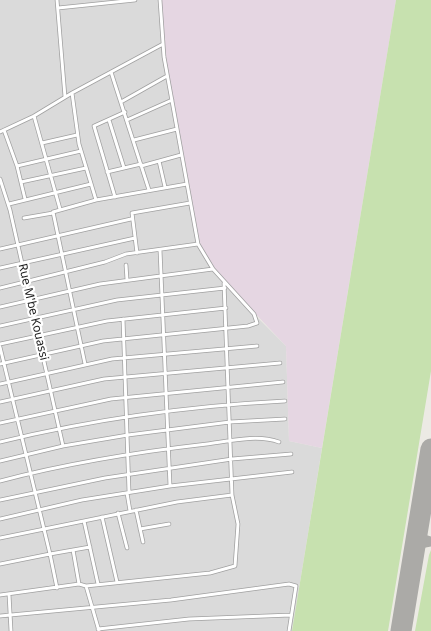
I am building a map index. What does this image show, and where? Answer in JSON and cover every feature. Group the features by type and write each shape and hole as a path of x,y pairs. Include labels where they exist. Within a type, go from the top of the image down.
{"street":[{"path":"57,0 65,97"},
{"path":"58,8 135,0"},
{"path":"2,363 42,353 123,338 256,325 258,320 213,270 198,244 167,76 160,0"},
{"path":"0,132 34,116 72,93 163,44"},
{"path":"111,72 149,190"},
{"path":"121,102 167,76"},
{"path":"72,93 76,109 77,135 96,200"},
{"path":"128,120 172,100"},
{"path":"115,197 94,128 95,125 125,112"},
{"path":"34,116 60,209"},
{"path":"109,120 124,168"},
{"path":"134,140 177,129"},
{"path":"4,130 17,166 24,199"},
{"path":"42,143 77,135"},
{"path":"17,166 81,151"},
{"path":"108,172 182,155"},
{"path":"159,161 166,187"},
{"path":"20,182 86,168"},
{"name":"Rue M'be Kouassi","path":"0,179 9,204 63,446"},
{"path":"9,204 91,184"},
{"path":"24,218 53,213 60,209 96,200 187,184"},
{"path":"137,253 131,219 133,213 190,203"},
{"path":"53,213 85,364"},
{"path":"0,249 131,219"},
{"path":"0,268 135,238"},
{"path":"0,288 137,253 198,244"},
{"path":"160,250 170,486"},
{"path":"126,265 127,280"},
{"path":"0,307 30,299 127,280 213,270"},
{"path":"0,595 79,584 86,586 232,569 236,563 238,536 232,495 228,328 224,282"},
{"path":"0,326 117,300 225,288"},
{"path":"57,588 18,418 2,363 0,346 38,335 123,319 226,308"},
{"path":"123,319 130,511"},
{"path":"0,384 124,357 257,346"},
{"path":"0,402 51,390 125,377 165,372 280,364"},
{"path":"0,423 55,409 125,397 283,382"},
{"path":"0,442 59,428 126,416 285,401"},
{"path":"0,461 63,446 128,435 230,422 285,419"},
{"path":"0,481 30,473 127,454 230,441 265,439 279,442"},
{"path":"0,500 35,491 128,474 232,459 291,454"},
{"path":"0,519 82,500 170,486 292,472"},
{"path":"0,538 118,513 232,495"},
{"path":"136,510 143,542"},
{"path":"118,513 127,548"},
{"path":"102,517 117,582"},
{"path":"84,520 98,584"},
{"path":"140,529 169,524"},
{"path":"0,564 90,547"},
{"path":"73,550 79,584"},
{"path":"0,616 233,593 289,584 296,586 289,631"},
{"path":"86,586 98,630 196,618 292,615"},
{"path":"9,594 11,631"}],"shaded area":[{"path":"0,0 160,0 254,314 286,346 289,441 322,448 292,631 0,631"},
{"path":"160,0 396,0 322,448 289,441 286,346 213,269 199,247 167,76"}],"green space":[{"path":"396,0 431,0 431,371 388,631 292,631"},
{"path":"431,550 431,631 415,631 429,555"}],"taxiway":[{"path":"418,527 424,539 430,541"},
{"path":"414,552 420,544 431,542"}],"runway":[{"path":"401,631 431,449"}]}
